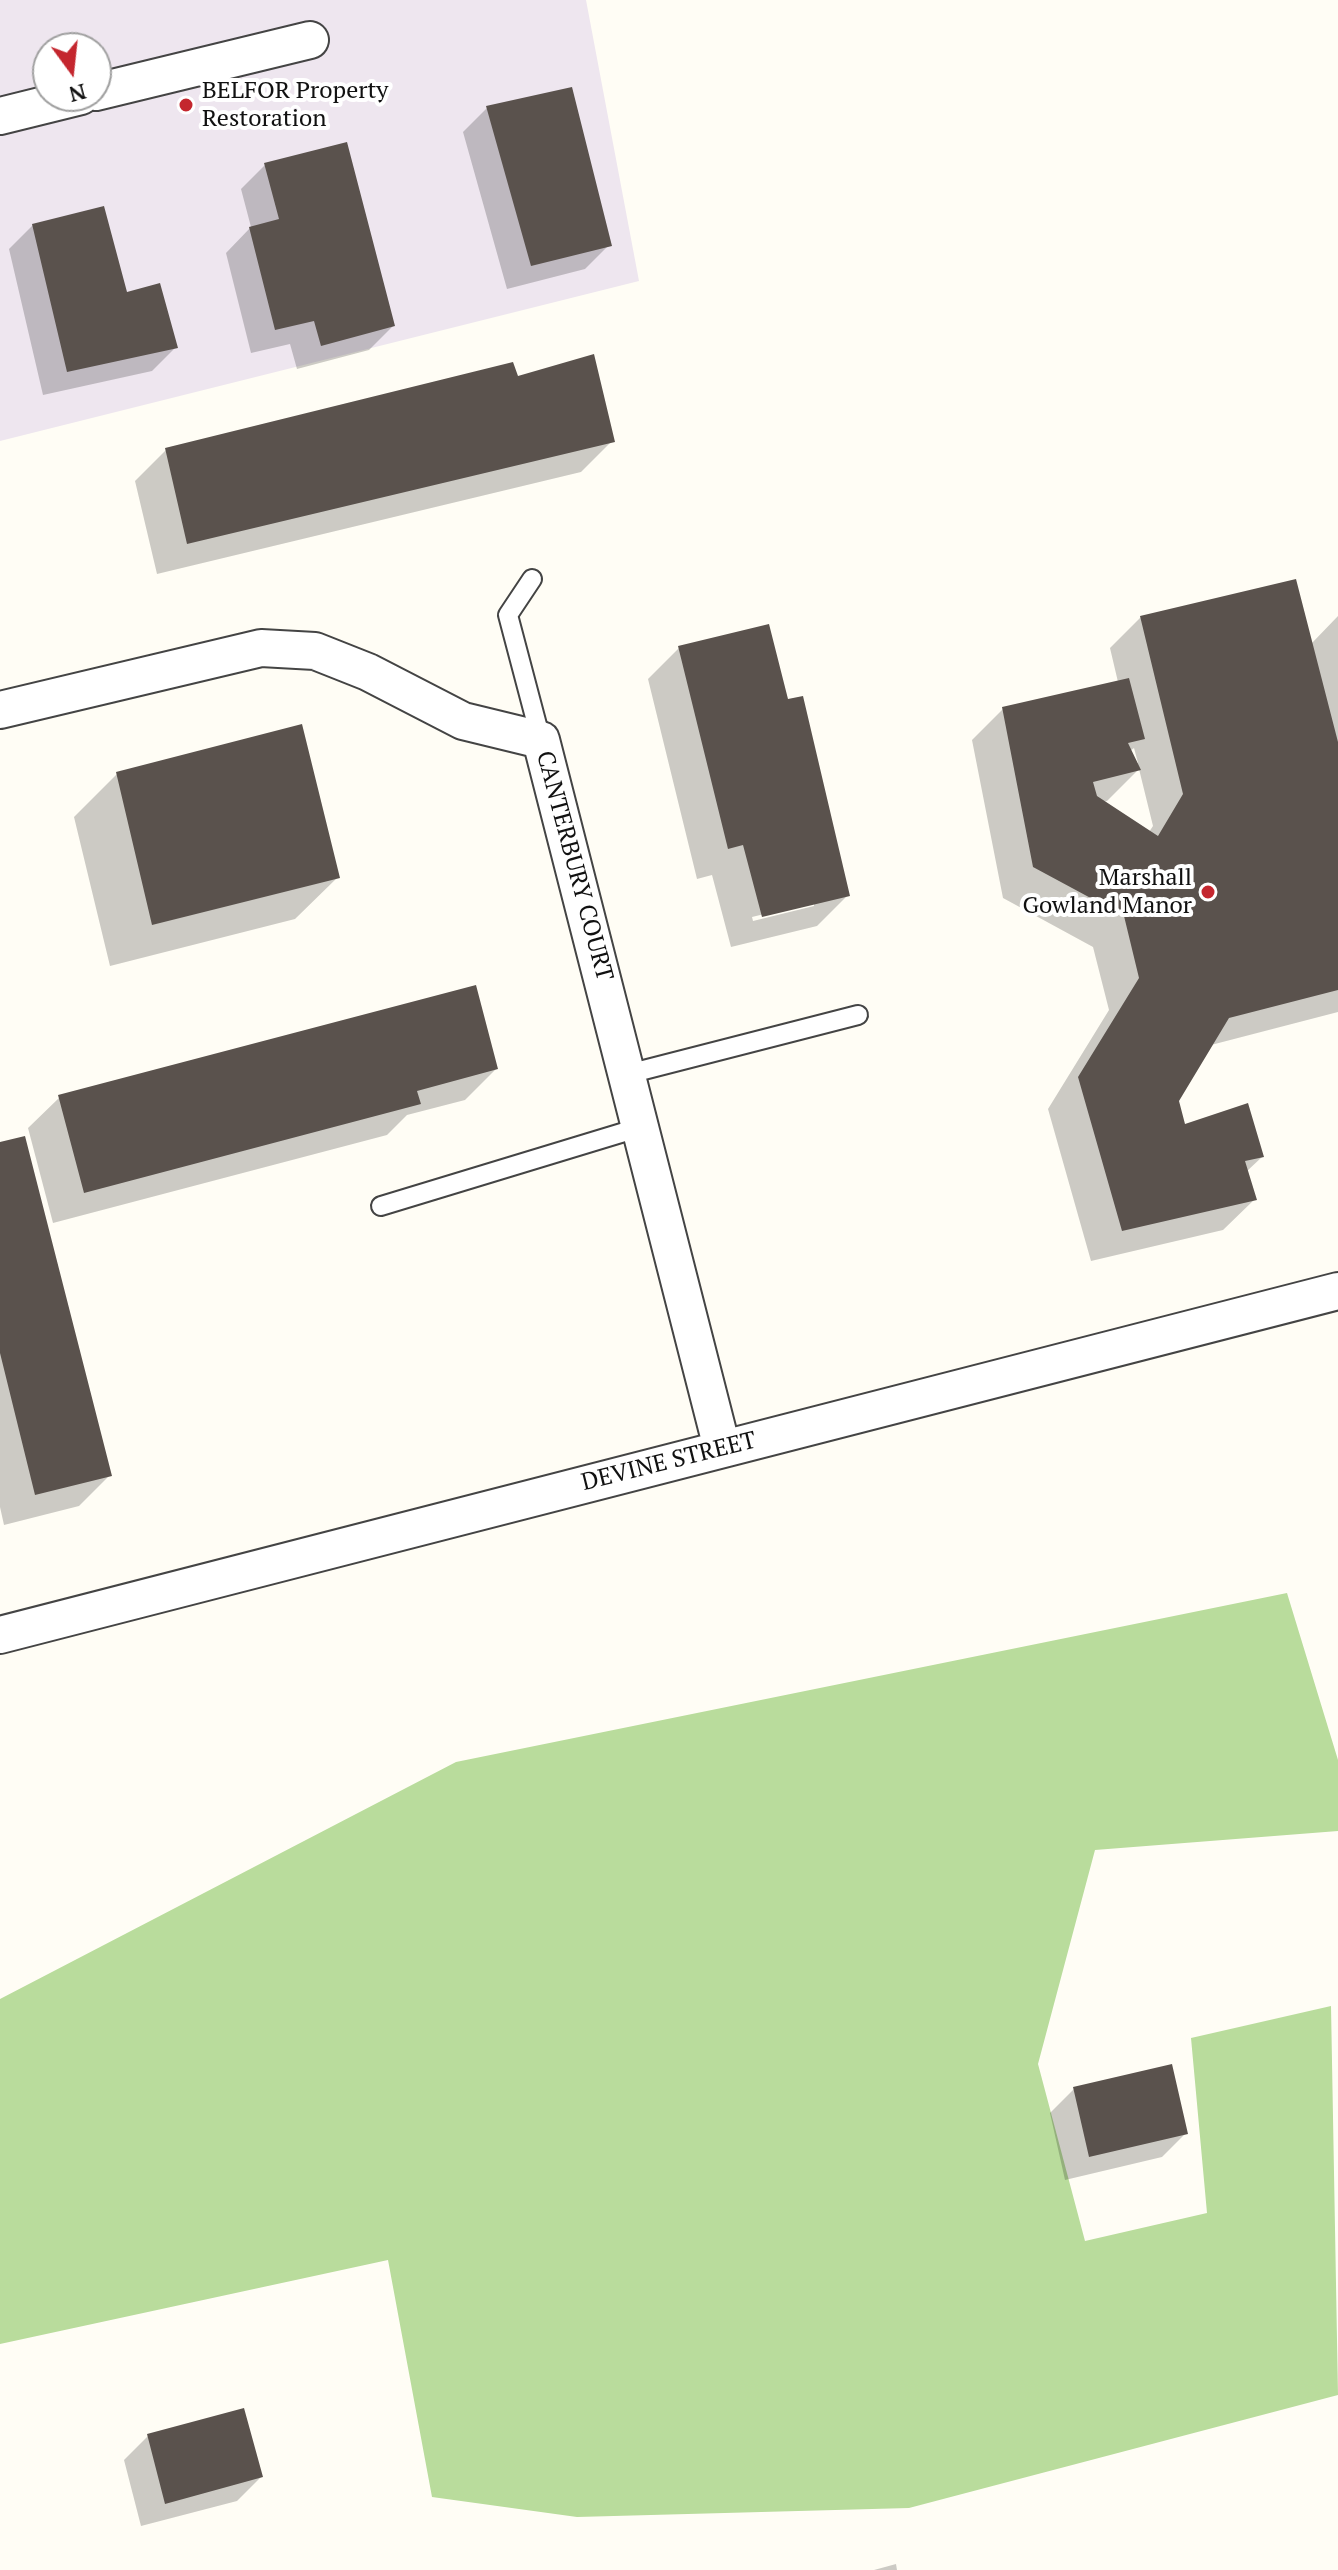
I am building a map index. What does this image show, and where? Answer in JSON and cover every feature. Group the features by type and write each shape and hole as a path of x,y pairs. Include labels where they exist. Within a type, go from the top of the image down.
{"street":[{"path":"112,88 310,40"},
{"path":"0,116 32,108"},
{"name":"CANTERBURY COURT","path":"0,710 261,648 315,651 368,672 463,721 541,740 722,1448"},
{"name":"DEVINE STREET","path":"0,1635 1338,1291"}],"lane":[{"path":"532,579 508,615 541,740"},
{"path":"628,1074 858,1015"},
{"path":"381,1206 641,1127"}],"shaded area":[{"path":"0,0 586,0 639,281 0,441"}],"green space":[{"path":"1287,1593 1338,1760 1338,1831 1095,1850 1038,2064 1085,2241 1207,2213 1191,2038 1331,2006 1338,2395 909,2508 577,2517 432,2497 388,2260 0,2344 0,1999 456,1762"}],"building":[{"path":"572,87 612,246 531,266 486,106"},
{"path":"347,142 395,326 321,346 314,321 275,330 249,227 279,219 264,163"},
{"path":"104,206 127,292 160,283 178,348 67,372 32,224"},
{"path":"594,354 615,442 187,544 165,448 513,362 518,376"},
{"name":"Marshall Gowland Manor","path":"1296,579 1338,742 1338,990 1229,1018 1179,1101 1185,1124 1248,1103 1264,1157 1245,1161 1257,1200 1122,1231 1078,1077 1139,978 1124,916 1033,867 1002,707 1129,678 1145,739 1128,743 1141,770 1093,782 1097,796 1158,836 1183,794 1140,616"},
{"path":"769,624 788,699 803,696 850,896 762,917 743,845 728,849 678,646"},
{"path":"302,724 340,878 152,925 116,772"},
{"path":"476,985 498,1069 417,1091 421,1104 84,1193 58,1095"},
{"path":"25,1136 112,1476 35,1495 0,1353 0,1142"},
{"path":"1172,2064 1188,2134 1089,2157 1073,2087"},
{"path":"244,2408 263,2477 165,2504 147,2434"}],"place":[{"name":"BELFOR Property Restoration","path":"186,105"},
{"name":"Marshall Gowland Manor","path":"1208,892"}]}
